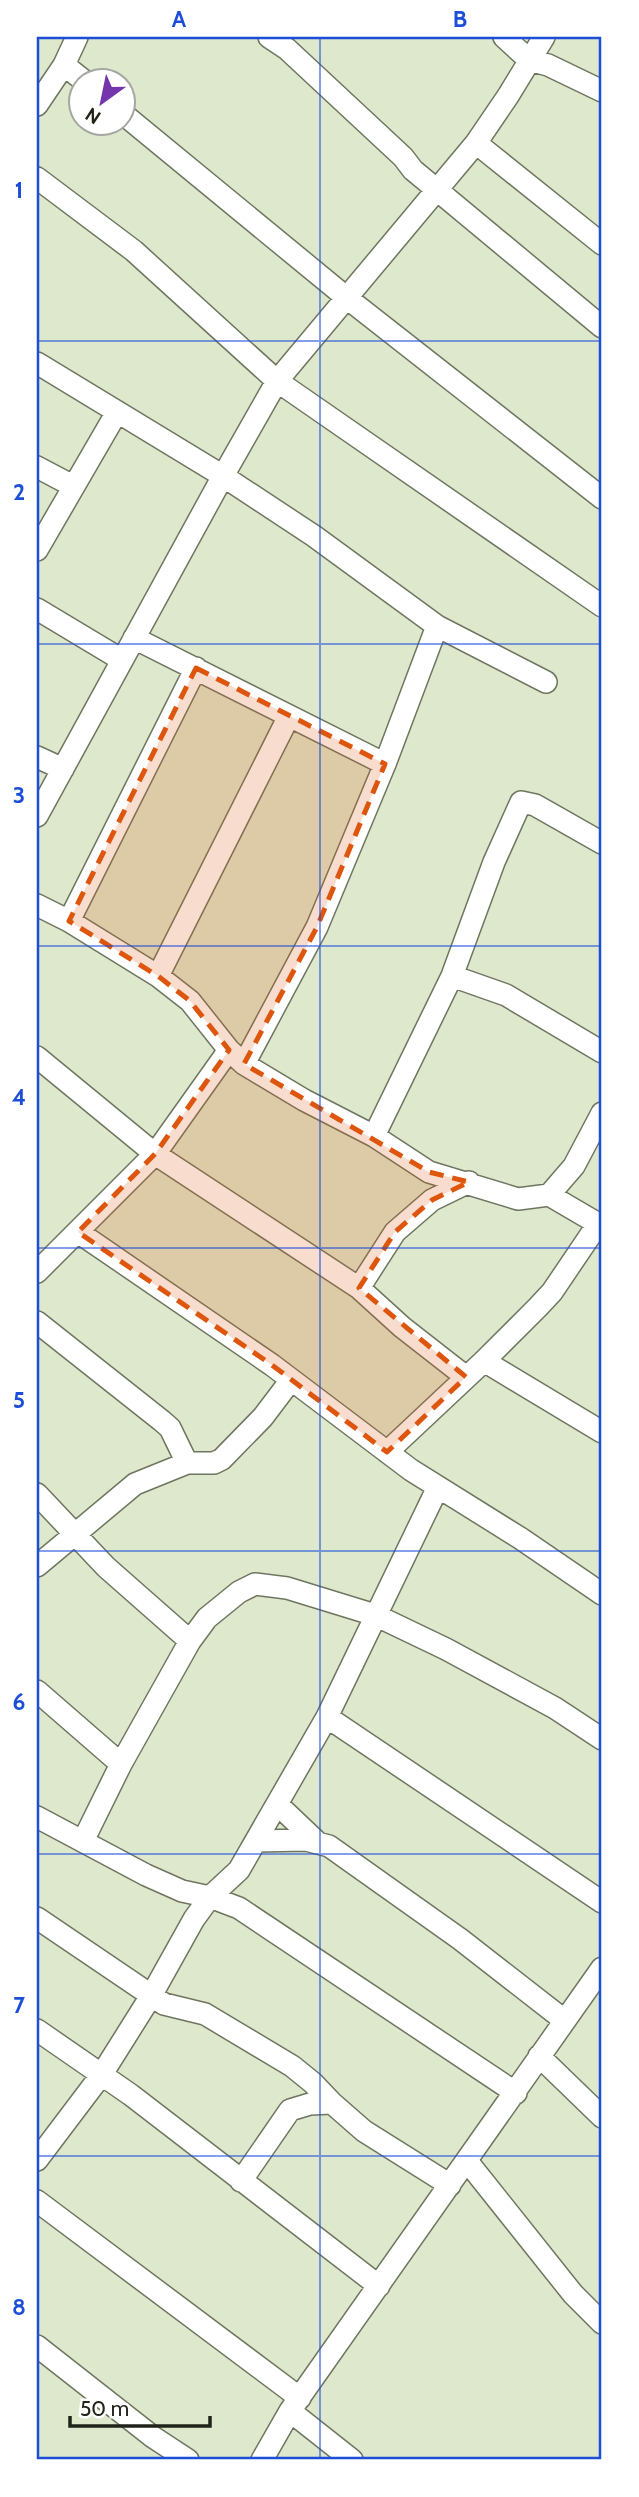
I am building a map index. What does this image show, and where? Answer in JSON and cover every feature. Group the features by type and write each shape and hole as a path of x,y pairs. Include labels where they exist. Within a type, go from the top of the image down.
{"street":[{"path":"37,105 64,65 77,37"},
{"path":"269,37 287,49 436,190 602,327"},
{"path":"504,37 529,60 548,65 602,91"},
{"path":"37,816 277,381 476,143 544,37"},
{"path":"136,125 347,298 602,498"},
{"path":"476,143 602,244"},
{"path":"37,178 134,251 277,381 602,606"},
{"path":"37,363 223,476 324,543 437,626 546,682"},
{"path":"37,550 117,412"},
{"path":"37,467 73,486"},
{"path":"37,609 122,660"},
{"path":"37,1272 155,1154 237,1057 317,927 437,626"},
{"path":"134,638 384,764"},
{"path":"69,921 196,668"},
{"path":"158,976 289,716"},
{"path":"37,757 63,769"},
{"path":"374,1136 452,975 494,862 521,802 535,805 602,843"},
{"path":"37,905 69,921 158,976 190,1002 237,1057 304,1100 374,1136 429,1171 518,1199 549,1195 600,1225 552,1292 484,1361 387,1452"},
{"path":"452,975 506,995 602,1052"},
{"path":"37,1057 155,1154 359,1288 402,1327 466,1377"},
{"path":"549,1195 574,1166 602,1113"},
{"path":"359,1288 395,1232 432,1200 469,1182"},
{"path":"78,1233 272,1365 387,1452 602,1594"},
{"path":"37,1322 170,1428 187,1463"},
{"path":"484,1361 602,1432"},
{"path":"37,1566 135,1484 187,1463 214,1463 222,1459 263,1417 290,1380"},
{"path":"37,2160 102,2074 151,1996 194,1919 210,1897 239,1870 327,1717 438,1487"},
{"path":"37,1494 106,1567 190,1641"},
{"path":"83,1841 121,1764 190,1641 207,1618 239,1592 256,1584 287,1588 376,1615 446,1649 555,1708 602,1738"},
{"path":"37,1691 121,1764"},
{"path":"327,1717 602,1902"},
{"path":"277,1804 316,1841 347,1857 564,2020"},
{"path":"37,1817 182,1891 210,1897 239,1908 516,2093"},
{"path":"256,1841 316,1841"},
{"path":"239,1870 239,1908"},
{"path":"182,1891 194,1919"},
{"path":"37,1918 164,2004 195,2010 216,2020 292,2066 365,2131 450,2185"},
{"path":"262,2460 295,2405 516,2093 564,2020 599,1982"},
{"path":"37,2030 102,2074 379,2286"},
{"path":"539,2056 602,2117"},
{"path":"241,2181 290,2110 310,2104 332,2104"},
{"path":"467,2161 573,2294 602,2323"},
{"path":"37,2201 295,2405 352,2460"},
{"path":"37,2346 153,2437 188,2460"}],"highlighted area":[{"path":"196,668 385,764 317,927 244,1064 429,1172 469,1182 432,1200 395,1232 359,1288 466,1377 387,1452 272,1365 78,1232 155,1154 229,1050 190,1001 158,976 69,921"}]}
